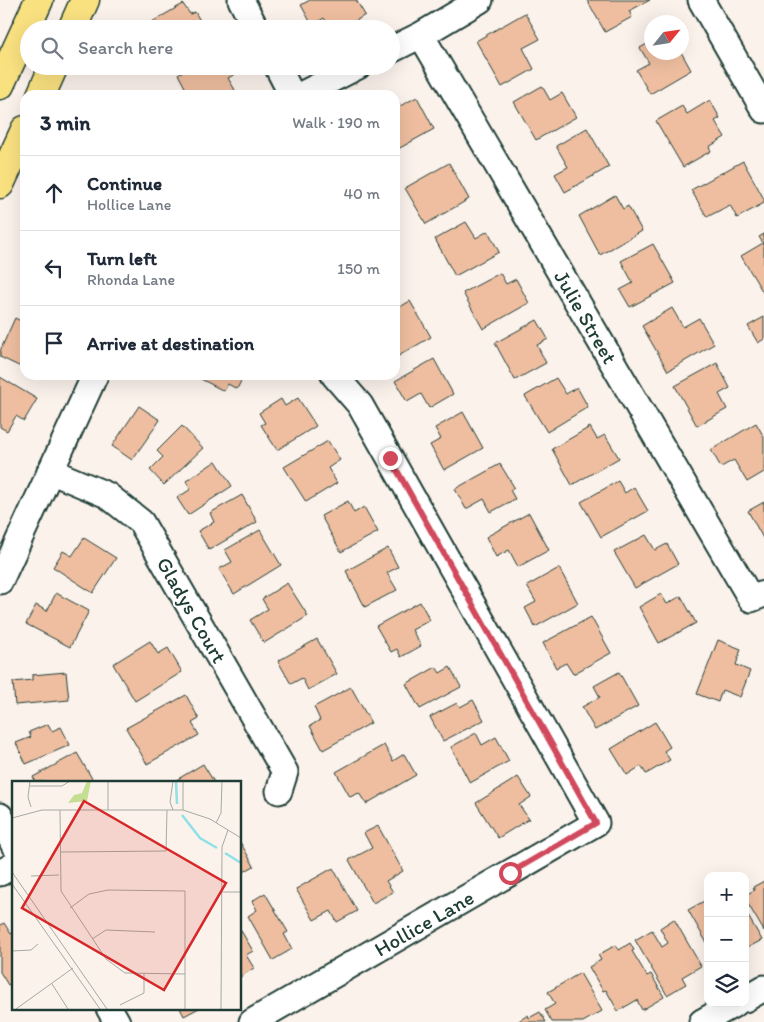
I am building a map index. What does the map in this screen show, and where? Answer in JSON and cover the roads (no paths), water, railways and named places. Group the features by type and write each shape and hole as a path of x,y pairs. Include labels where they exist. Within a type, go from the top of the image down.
{"main road":[{"path":"30,20 39,0"},
{"path":"76,20 85,0"},
{"path":"0,85 20,41"},
{"path":"43,90 50,75"},
{"path":"0,184 20,141"}],"street":[{"path":"241,0 251,20"},
{"path":"400,46 480,0"},
{"path":"701,0 764,110"},
{"name":"Julie Street","path":"421,35 757,596"},
{"path":"282,75 289,90"},
{"path":"311,90 340,75"},
{"path":"0,582 93,380"},
{"name":"Hollice Lane","path":"252,1022 596,823 360,406 338,380"},
{"name":"Gladys Court","path":"50,471 108,495 141,522 285,772 279,791"},
{"path":"0,816 12,840"},
{"path":"0,873 12,867"},
{"path":"749,996 764,988"},
{"path":"703,1022 729,1007"},
{"path":"110,1010 117,1022"}]}
